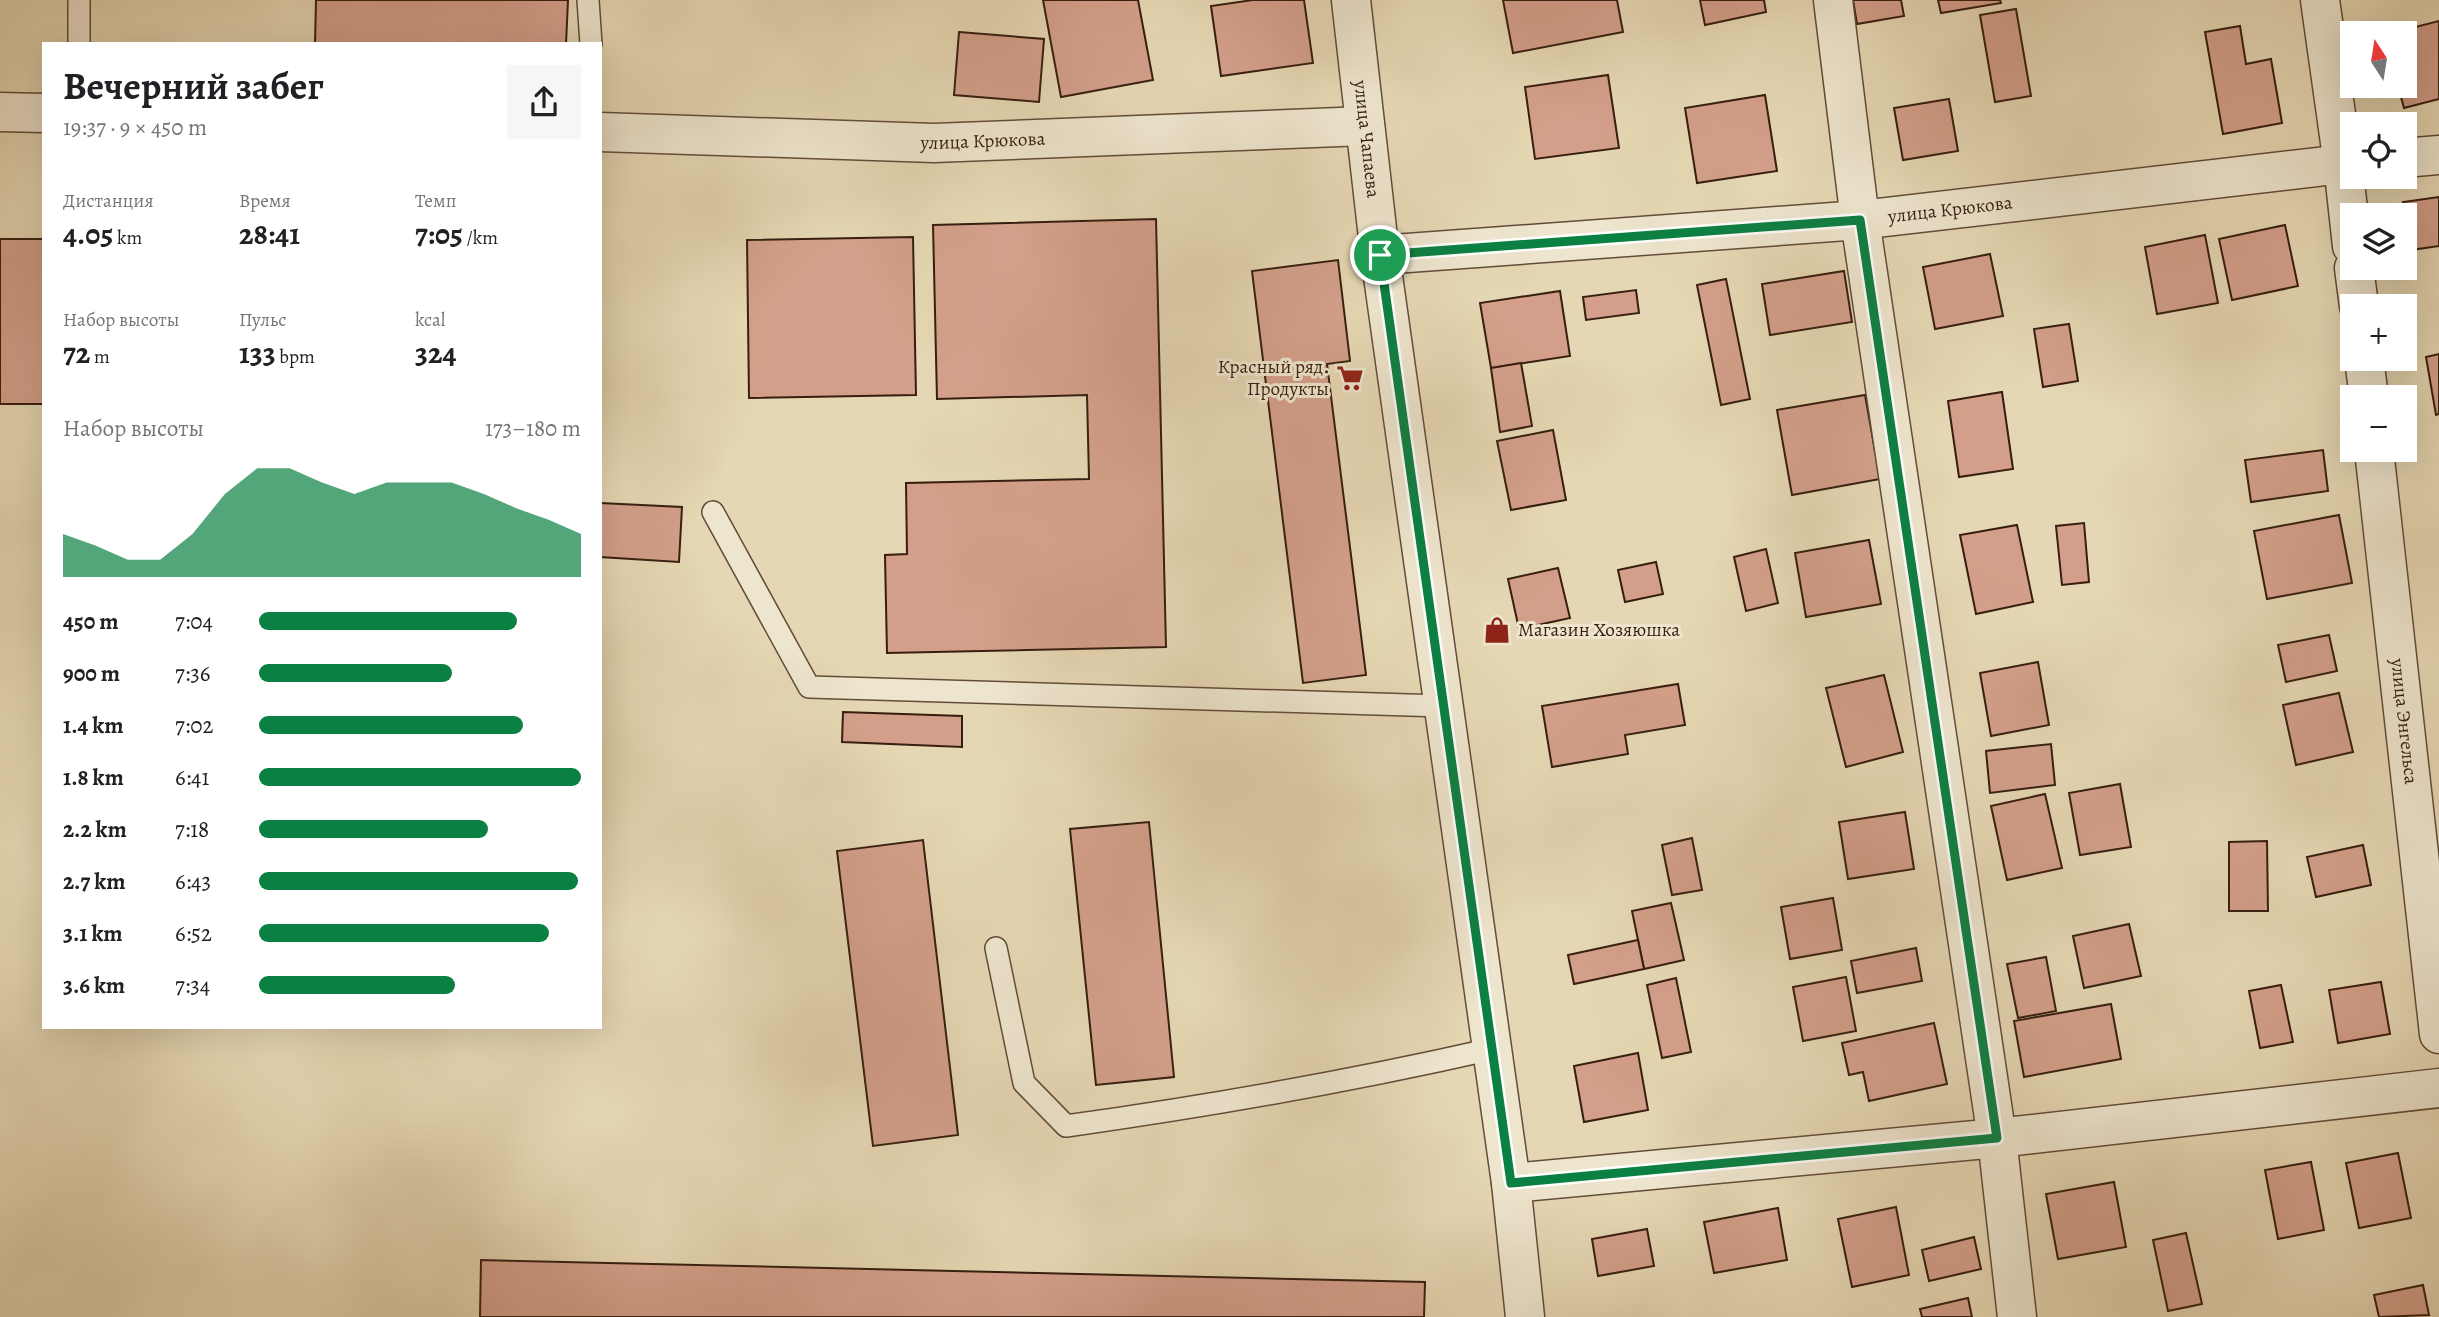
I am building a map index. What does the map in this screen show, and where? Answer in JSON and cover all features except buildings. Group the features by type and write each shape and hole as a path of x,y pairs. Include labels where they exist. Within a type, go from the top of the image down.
{"street":[{"name":"улица Чапаева","path":"1351,0 1380,255 1511,1183 1525,1317"},
{"path":"1833,0 1860,220 1997,1138 2017,1317"},
{"path":"2320,0 2340,117"},
{"path":"0,111 42,113"},
{"name":"улица Крюкова","path":"602,132 934,143 1365,126"},
{"path":"2417,157 2439,155"},
{"name":"улица Крюкова","path":"1380,255 1860,220 2340,165"},
{"name":"улица Энгельса","path":"2376,462 2439,1034"},
{"path":"1511,1183 1997,1138 2439,1087"}],"lane":[{"path":"79,0 79,42"},
{"path":"588,0 591,42"},
{"path":"713,512 809,688 1442,706"},
{"path":"996,948 1024,1083 1066,1126 1295,1089 1492,1049"}],"place":[{"name":"Красный ряд. Продукты","path":"1350,378"},
{"name":"Магазин Хозяюшка","path":"1497,630"}],"route":[{"path":"1860,220 1997,1138 1511,1183 1380,255 1860,220"}]}
